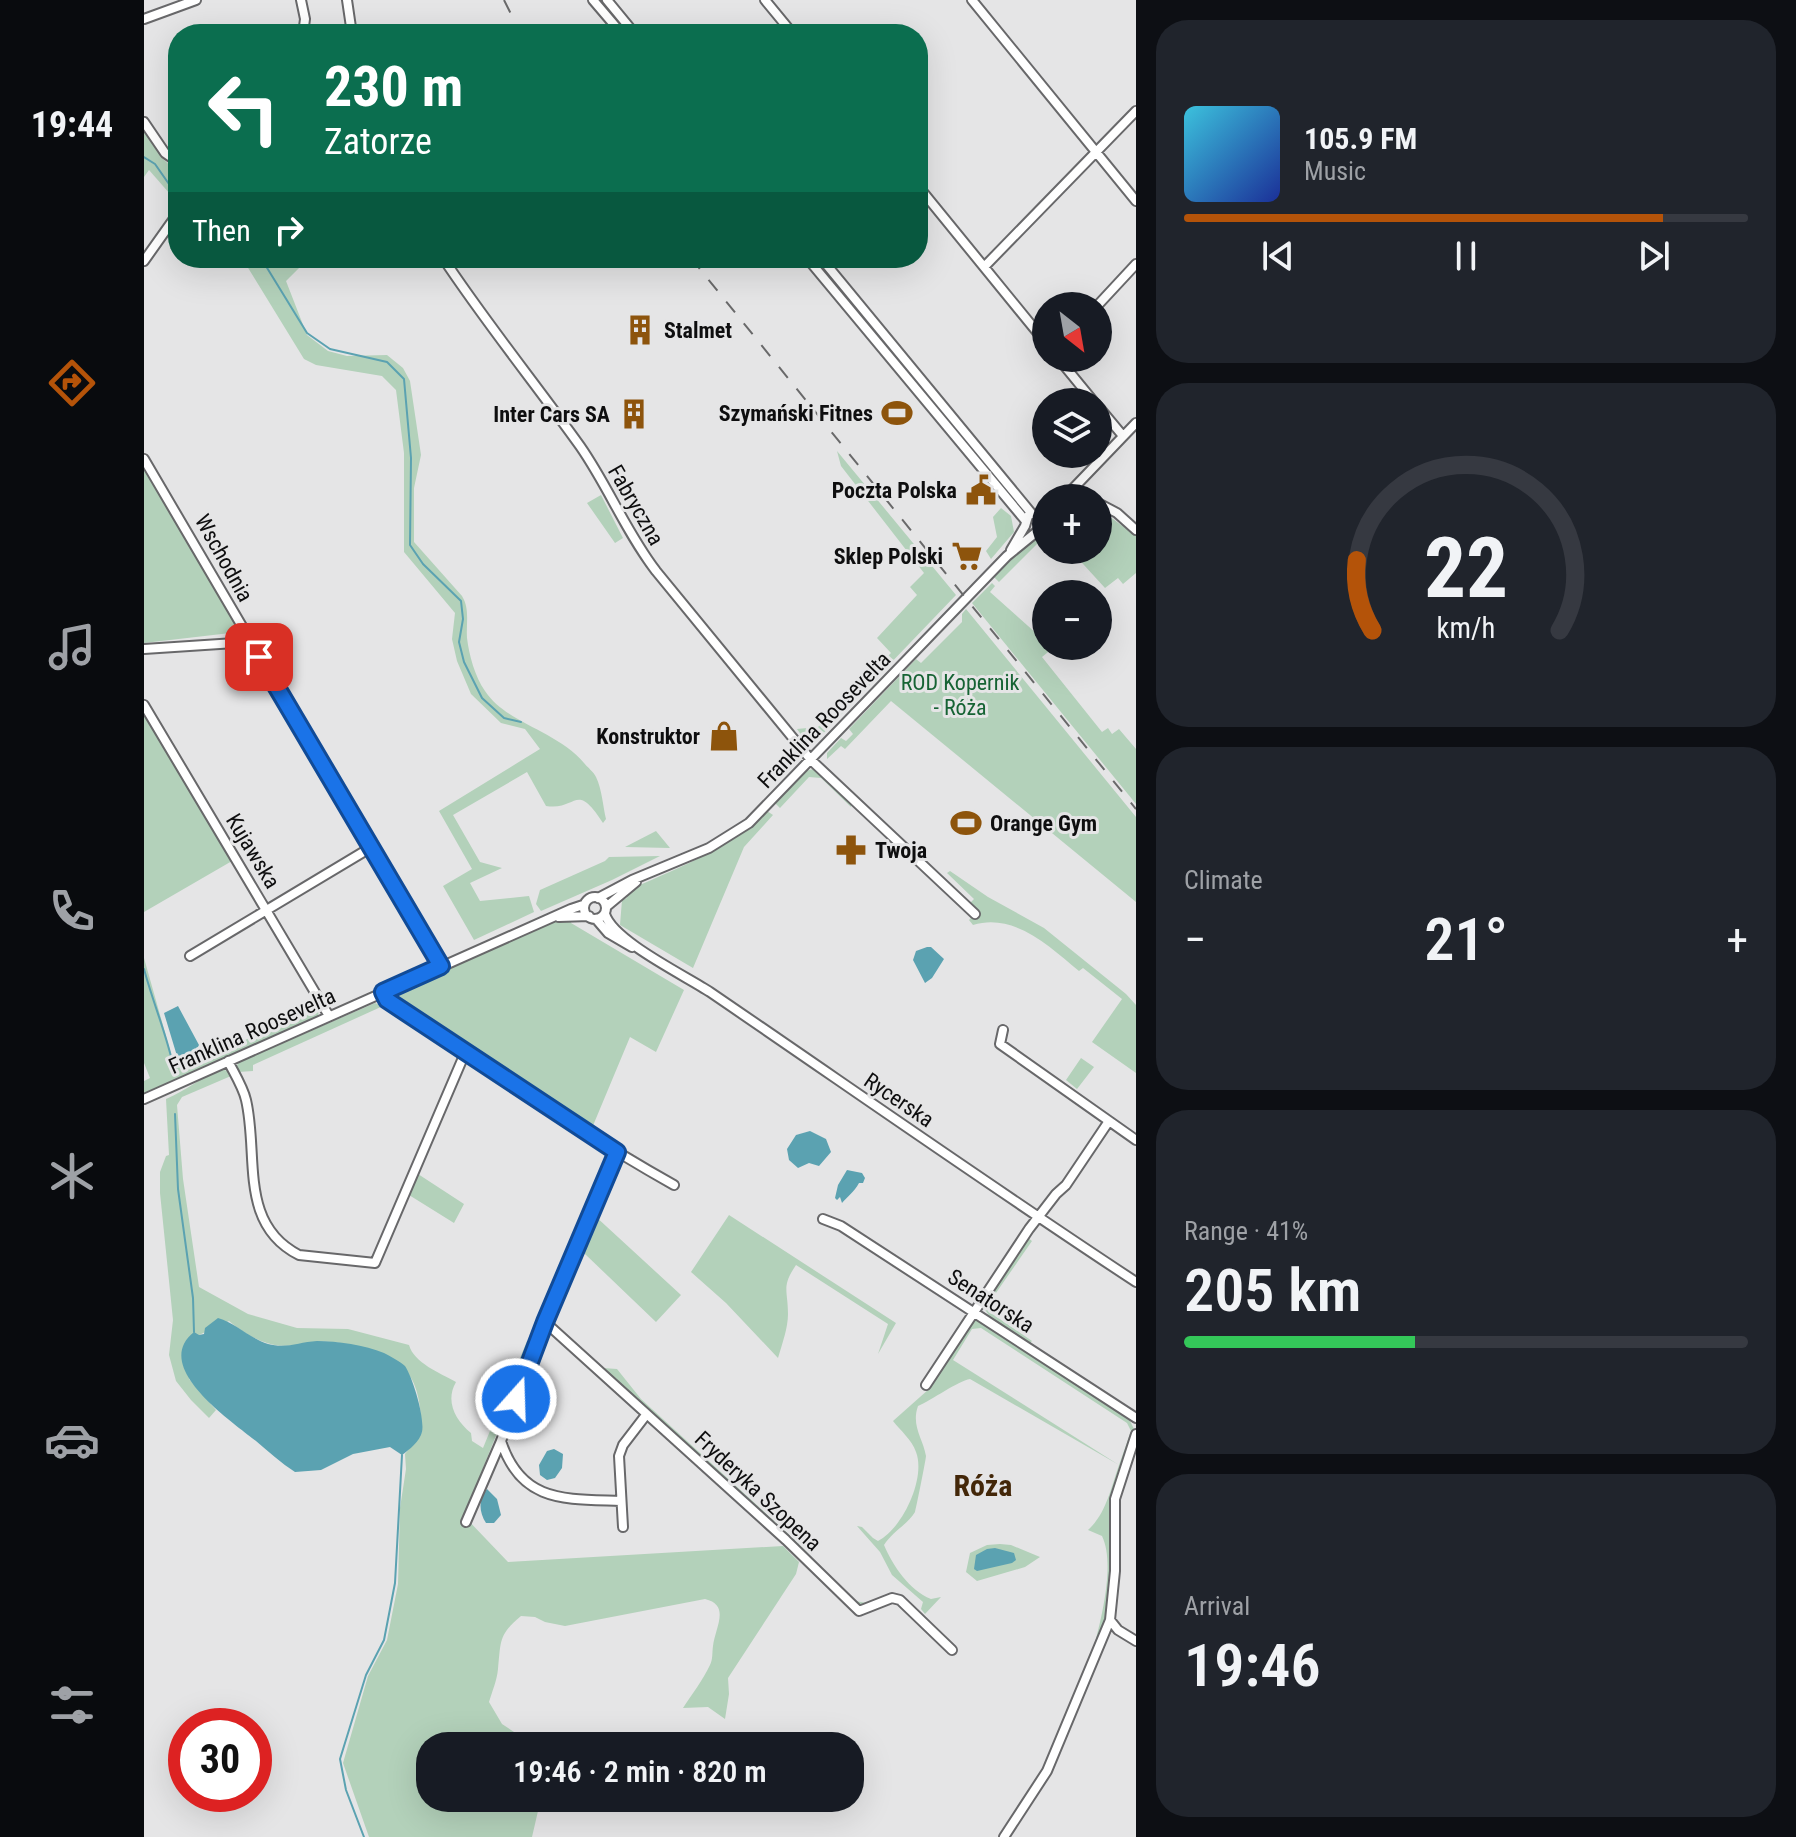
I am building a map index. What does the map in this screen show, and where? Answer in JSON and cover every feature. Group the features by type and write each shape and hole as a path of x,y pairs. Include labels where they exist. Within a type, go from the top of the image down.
{"street":[{"path":"144,19 196,0"},
{"path":"301,0 304,24"},
{"path":"347,0 351,24"},
{"path":"593,0 613,24"},
{"path":"607,0 627,24"},
{"path":"765,0 785,24"},
{"path":"972,0 1136,201"},
{"path":"984,267 1136,111"},
{"path":"144,122 168,155"},
{"path":"928,198 1032,326"},
{"path":"144,261 168,227"},
{"path":"1110,292 1136,264"},
{"name":"Fabryczna","path":"450,268 509,353 581,447 639,550 811,760 975,914"},
{"path":"815,268 1016,509 1021,519 1032,520"},
{"path":"829,268 1032,516"},
{"path":"1070,372 1083,388"},
{"path":"1112,423 1123,436"},
{"path":"1078,484 1136,423"},
{"name":"Wschodnia","path":"144,459 441,966"},
{"path":"1112,510 1136,530"},
{"name":"Franklina Roosevelta","path":"1007,556 1032,524"},
{"name":"Franklina Roosevelta","path":"144,1099 583,905 588,900 709,848 738,831 1032,534"},
{"path":"144,649 250,642"},
{"name":"Kujawska","path":"144,705 329,1016"},
{"path":"190,956 370,848"},
{"name":"Franklina Roosevelta","path":"550,918 599,914 643,877"},
{"path":"598,898 599,914"},
{"path":"583,905 599,914"},
{"name":"Rycerska","path":"599,914 640,950 767,1030 1136,1282"},
{"path":"383,992 391,1004 617,1152 674,1185"},
{"path":"1003,1030 1000,1044 1136,1140"},
{"path":"228,1061 246,1099 252,1168 260,1211 269,1232 299,1255 375,1263 465,1053"},
{"path":"926,1385 1109,1121"},
{"path":"466,1522 501,1441 545,1322 617,1152"},
{"name":"Senatorska","path":"823,1219 841,1226 975,1311 1136,1418"},
{"name":"Fryderyka Szopena","path":"545,1322 786,1540 859,1611 892,1598 900,1600 952,1650"},
{"path":"623,1527 619,1456 623,1445 646,1415"},
{"path":"1004,1837 1047,1771 1110,1620 1115,1571 1115,1499 1136,1434"},
{"path":"501,1441 520,1477 542,1493 561,1498 620,1501"},
{"path":"1110,1620 1118,1630 1136,1641"}],"green space":[{"path":"144,132 168,164 168,192 149,170 144,177"},
{"path":"248,268 299,268 286,281 307,335 328,351 347,356 387,355 403,368 410,381 421,455 414,488 414,542 462,596 467,611 467,638 473,666 485,691 506,712 573,752 594,773 601,792 606,819 603,823 594,810 581,800 546,806 527,772 453,815 480,862 502,868 470,883 480,901 529,896 534,912 474,940 443,886 472,869 439,811 540,749 525,729 501,723 471,694 457,661 452,639 455,613 404,552 404,453 396,390 382,376 316,365 304,359"},
{"path":"837,451 956,595 815,742 804,739 797,729 818,727 891,653 877,638 917,595 910,587 924,573 841,466"},
{"path":"144,466 239,632 144,643"},
{"path":"601,495 623,538 615,543 587,503"},
{"path":"1001,508 1011,516 1014,532 991,559 986,551 997,537 993,517"},
{"path":"1112,518 1136,536 1136,573 1123,584 1118,578 1112,583 1112,580 1098,580 1083,564 1112,564"},
{"path":"1032,538 1032,549 999,582 994,577"},
{"path":"992,583 995,586 990,592 1032,630 1032,660 1044,660 1102,732 1108,728 1112,734 1119,729 1136,749 1136,804 972,603"},
{"name":"ROD Kopernik - Róża","path":"966,609 1136,817 1136,902 891,701 845,749 841,746 827,759 827,753 841,738 846,741 853,734 849,729 916,659 921,663 962,622"},
{"path":"144,713 232,861 144,912"},
{"path":"813,769 851,802 851,807 821,778 809,777 780,808 775,803 806,771"},
{"path":"767,811 773,815 744,847 693,968 620,925 622,900 627,898 624,892 718,848"},
{"path":"656,831 670,848 625,847"},
{"path":"660,856 541,911 536,904 540,890 609,857"},
{"path":"950,871 988,897 1044,928 1126,994 1136,1005 1136,1073 1092,1042 1122,999 1083,968 1079,971 1030,934 1003,923 973,925 969,920 977,912 969,904 974,899 947,873"},
{"path":"570,917 571,923 684,990 656,1052 630,1037 592,1128 392,1001 391,993 551,922"},
{"path":"144,958 175,1068 319,1010 318,1016 144,1093 144,1081 150,1078 144,1063"},
{"path":"375,1003 383,1006 253,1065 253,1071 238,1072 236,1067 239,1062"},
{"path":"1081,1058 1094,1067 1077,1089 1066,1080"},
{"path":"222,1069 231,1076 182,1097 177,1105 183,1179 199,1287 248,1314 297,1328 348,1329 409,1345 422,1362 456,1382 451,1396 453,1410 471,1433 472,1441 483,1448 527,1341 532,1345 464,1516 508,1562 783,1546 799,1562 796,1574 728,1678 725,1719 708,1707 683,1708 712,1660 720,1618 718,1606 713,1602 705,1599 565,1626 521,1616 508,1628 502,1640 497,1677 489,1702 502,1724 514,1732 416,1732 416,1812 538,1812 532,1837 369,1837 343,1763 368,1676 387,1640 398,1584 405,1454 422,1432 419,1399 409,1375 401,1366 377,1352 326,1342 273,1345 252,1337 229,1321 199,1335 189,1379 216,1410 209,1418 176,1381 169,1355 173,1320 160,1193 160,1172 169,1155 166,1099"},
{"path":"418,1174 464,1204 454,1223 409,1195"},
{"path":"594,1215 681,1295 656,1322 585,1254 582,1245"},
{"path":"729,1215 896,1323 878,1354 888,1324 796,1265 786,1289 788,1319 778,1358 726,1303 691,1272"},
{"path":"1028,1238 1032,1241 989,1303 991,1313 1032,1341 1030,1343 990,1317 984,1308"},
{"path":"978,1319 1130,1421 1134,1429 1112,1494 1109,1518 1112,1566 1103,1634 1058,1745 1037,1782 1089,1665 1097,1635 1108,1565 1102,1536 1088,1530 1104,1508 1119,1465 970,1379 918,1406 917,1426 926,1456 915,1512 884,1545 897,1569 916,1590 931,1599 941,1597 925,1614 921,1609 923,1602 892,1575 880,1552 857,1526 878,1541 904,1514 915,1488 918,1463 912,1443 893,1421 929,1389 927,1387 973,1320","holes":["981,1328 1127,1423 1131,1431 1119,1465 953,1360 972,1329"]},
{"path":"554,1323 603,1368 617,1369 641,1399 794,1539 855,1601 867,1603 856,1605"},
{"path":"987,1545 1011,1545 1040,1557 1025,1567 977,1581 966,1572 970,1553"}],"water":[{"path":"927,947 944,959 925,983 913,960 916,951"},
{"path":"178,1006 199,1045 195,1052 180,1058 164,1013"},
{"path":"810,1131 826,1139 831,1152 819,1166 809,1163 798,1168 789,1160 787,1149 796,1135"},
{"path":"847,1170 862,1173 865,1178 842,1203 840,1197 835,1198"},
{"path":"218,1318 268,1344 342,1343 376,1350 395,1359 405,1366 418,1398 422,1417 419,1439 402,1455 390,1447 353,1454 321,1470 295,1472 215,1407 188,1377 182,1361 183,1346 194,1332 204,1334 205,1328"},
{"path":"554,1449 563,1454 562,1468 555,1478 547,1480 540,1475 539,1465 547,1451"},
{"path":"487,1489 497,1499 501,1515 494,1523 486,1523 481,1510 482,1497"},
{"path":"995,1548 1014,1553 1016,1560 977,1571 974,1569 976,1555"}],"waterway":[{"path":"144,157 155,164 168,183"},
{"path":"267,268 307,333 330,349 387,362 404,379 411,458 410,545 423,564 461,601 463,619 459,642 464,662 482,698 504,718 521,722"},
{"path":"144,969 174,1069"},
{"path":"175,1114 178,1189 193,1298 194,1332"},
{"path":"364,1837 346,1790 340,1759 366,1675 384,1640 395,1583 402,1455"}],"railway":[{"path":"504,0 516,24"},
{"path":"699,268 1136,809"}],"place":[{"name":"Stalmet","path":"640,330"},
{"name":"Szymański Fitnes","path":"897,413"},
{"name":"Inter Cars SA","path":"634,414"},
{"name":"Poczta Polska","path":"981,490"},
{"name":"Sklep Polski","path":"967,556"},
{"name":"Konstruktor","path":"724,736"},
{"name":"Orange Gym","path":"966,823"},
{"name":"Twoja","path":"851,850"}],"district":[{"name":"Róża","path":"983,1485"}],"route":[{"path":"259,657 441,966 383,992 387,1000 617,1152 516,1399"}]}
